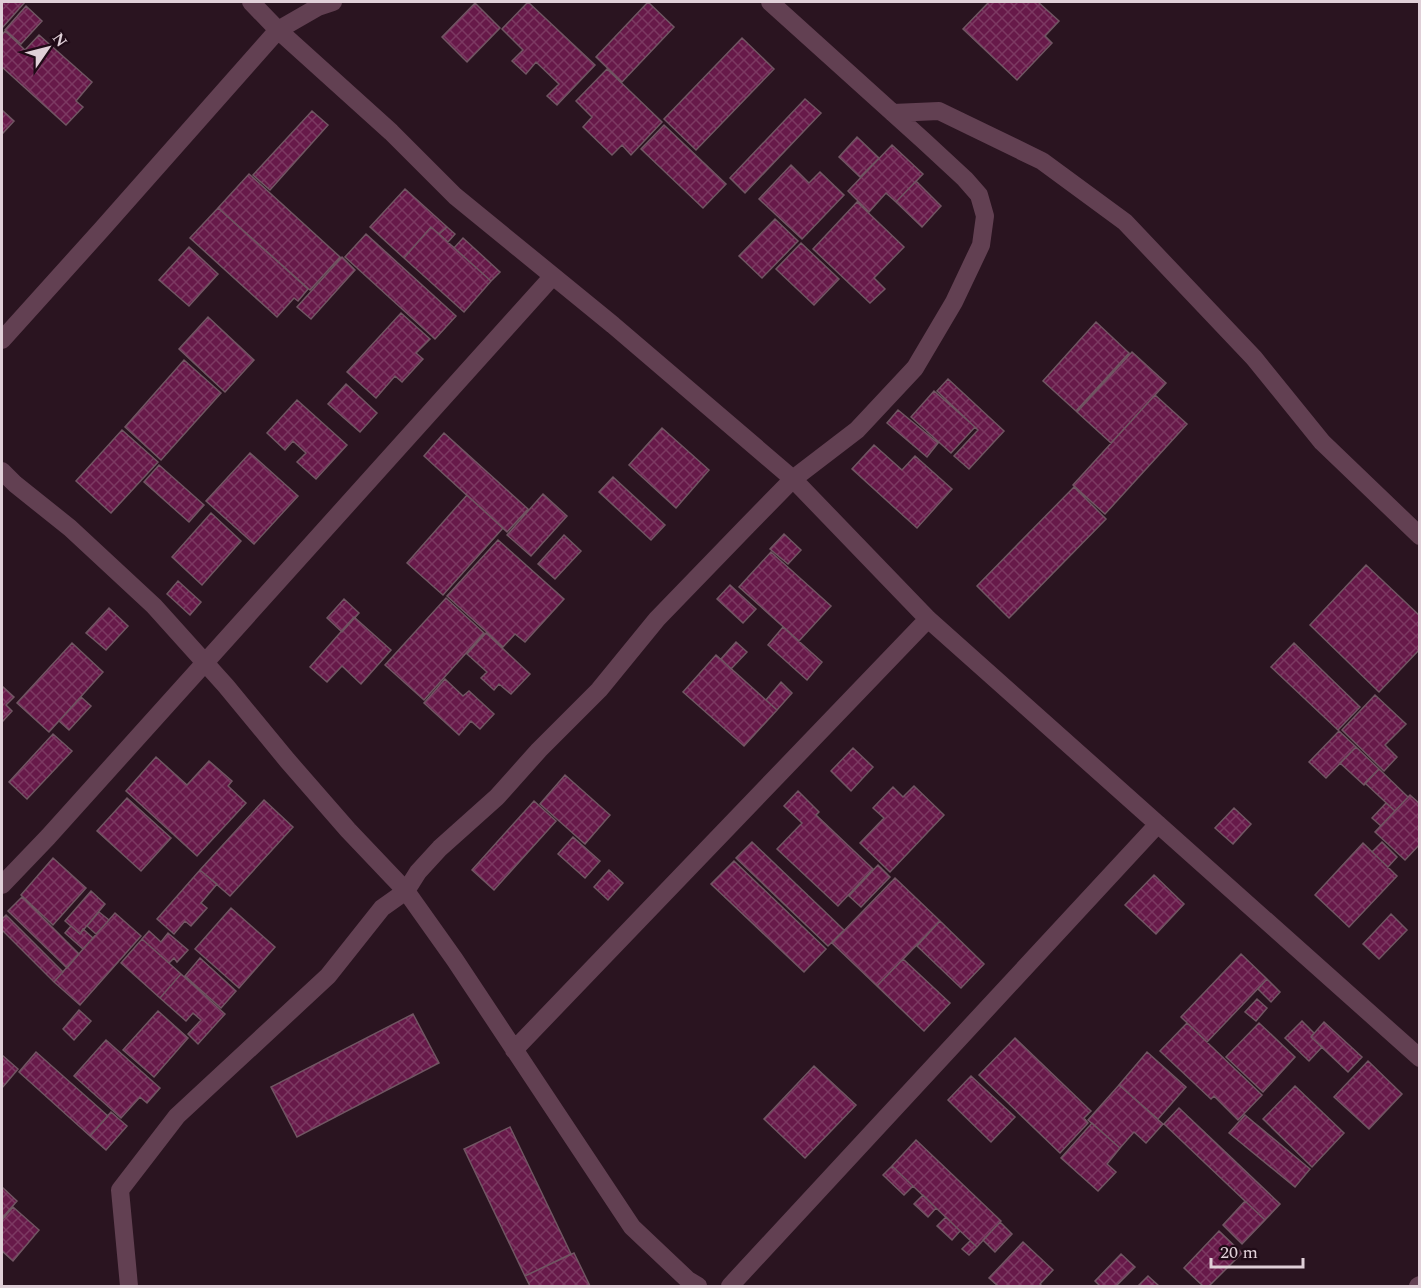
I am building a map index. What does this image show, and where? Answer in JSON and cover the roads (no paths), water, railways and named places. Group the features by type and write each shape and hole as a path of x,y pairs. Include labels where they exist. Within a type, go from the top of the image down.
{"street":[{"path":"251,2 278,30 391,132 455,196 613,325 793,479 928,619 1419,1058"},
{"path":"2,340 278,30 318,7 333,2"},
{"path":"129,1287 120,1190 177,1116 328,976 382,908 406,891 418,872 435,854 497,797 539,750 599,690 657,619 793,479 857,430 915,368 954,302 981,245 985,216 979,195 965,179 770,2"},
{"path":"893,113 939,111 1042,161 1125,222 1254,358 1322,442 1419,536"},
{"path":"2,885 48,837 553,276"},
{"path":"2,471 70,528 154,606 348,830 406,891 455,960 632,1227 698,1287"},
{"path":"514,1050 928,619"},
{"path":"730,1287 1158,824"}]}
